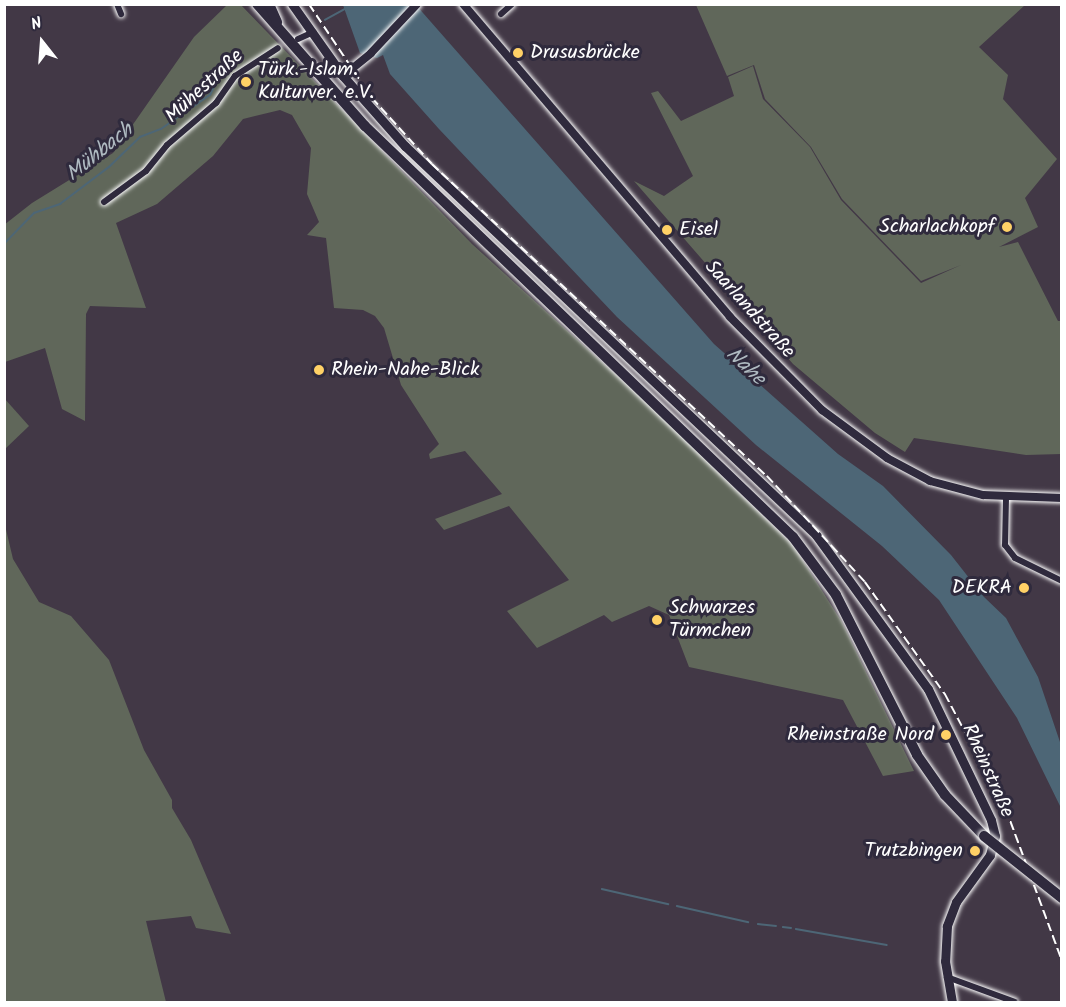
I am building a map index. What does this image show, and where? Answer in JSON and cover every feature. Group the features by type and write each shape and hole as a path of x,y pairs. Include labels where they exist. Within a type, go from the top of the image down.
{"highway":[{"path":"257,4 365,126 793,537 837,595 917,755 945,795 984,836 1062,898"},
{"path":"269,4 283,35"}],"main road":[{"name":"Rheinstraße","path":"292,4 343,76 405,146 809,528 928,688 991,820 995,836 990,855 950,915 944,950 952,1002"},
{"path":"343,76 357,66 417,4"},
{"name":"Saarlandstraße","path":"463,4 486,28 730,316 822,410 866,444 916,475 966,492 1006,498 1062,498"},
{"name":"Saarlandstraße","path":"471,4 486,28"}],"street":[{"path":"117,4 121,14"},
{"path":"501,14 512,4"},
{"path":"298,39 314,32"},
{"name":"Mühestraße","path":"104,202 146,171 167,145 216,103 235,76 278,48"},
{"path":"1006,498 1005,545 1015,558 1062,581"},
{"path":"947,977 1016,1002"},
{"path":"996,1002 999,995"}],"green space":[{"path":"227,5 241,5 472,244 646,402 793,545 842,622 914,771 883,776 843,700 689,667 669,615 649,606 612,622 604,615 537,648 507,611 569,580 509,506 444,530 435,519 502,494 465,451 430,459 429,454 439,444 401,385 384,328 375,316 363,310 334,308 326,238 307,235 319,222 307,194 311,148 292,115 280,110 243,119 213,156 157,204 116,223 146,308 90,306 86,314 85,421 62,409 45,348 5,362 4,225 32,203 113,153 194,37"},
{"path":"696,5 1025,5 979,47 1008,75 1003,99 1057,159 1025,198 1038,227 999,247 1018,242 1058,321 1061,321 1061,454 1026,455 914,438 905,452 875,433 793,364 634,181 664,196 693,176 651,93 658,91 681,121 734,96 728,77 753,66 763,99 810,147 841,200 921,283 961,265 921,281 842,199 811,147 765,99 754,65 727,76"},
{"path":"4,398 29,426 5,449 4,449"},
{"path":"4,521 13,559 39,602 71,616 109,660 144,750 172,800 172,808 191,840 231,934 196,928 191,916 146,921 166,1002 5,1002"}],"water":[{"path":"343,5 416,5 714,344 838,454 883,486 951,555 984,597 1006,618 1038,677 1061,745 1061,808 1017,718 939,600 882,546 756,445 617,317 439,129 390,74 383,55 377,58 360,53"}],"waterway":[{"name":"Mühbach","path":"325,20 345,9"},
{"name":"Mühbach","path":"4,244 34,213 60,204 109,167 140,137 161,129 210,95 223,69 237,58"},
{"path":"602,889 668,904"},
{"path":"677,906 748,922"},
{"path":"758,924 776,926"},
{"path":"783,927 791,928"},
{"path":"796,929 887,945"}],"railway":[{"path":"309,4 372,98 432,164 767,476 865,582 945,694 1006,809 1062,960"}],"place":[{"name":"Drususbrücke","path":"518,53"},
{"name":"Türk.-Islam. Kulturver. e.V.","path":"246,82"},
{"name":"Scharlachkopf","path":"1007,227"},
{"name":"Eisel","path":"667,230"},
{"name":"Rhein-Nahe-Blick","path":"319,370"},
{"name":"DEKRA","path":"1024,588"},
{"name":"Schwarzes Türmchen","path":"657,620"},
{"name":"Rheinstraße Nord","path":"946,735"},
{"name":"Trutzbingen","path":"975,851"}],"water label":[{"name":"Nahe","path":"745,367"}]}
